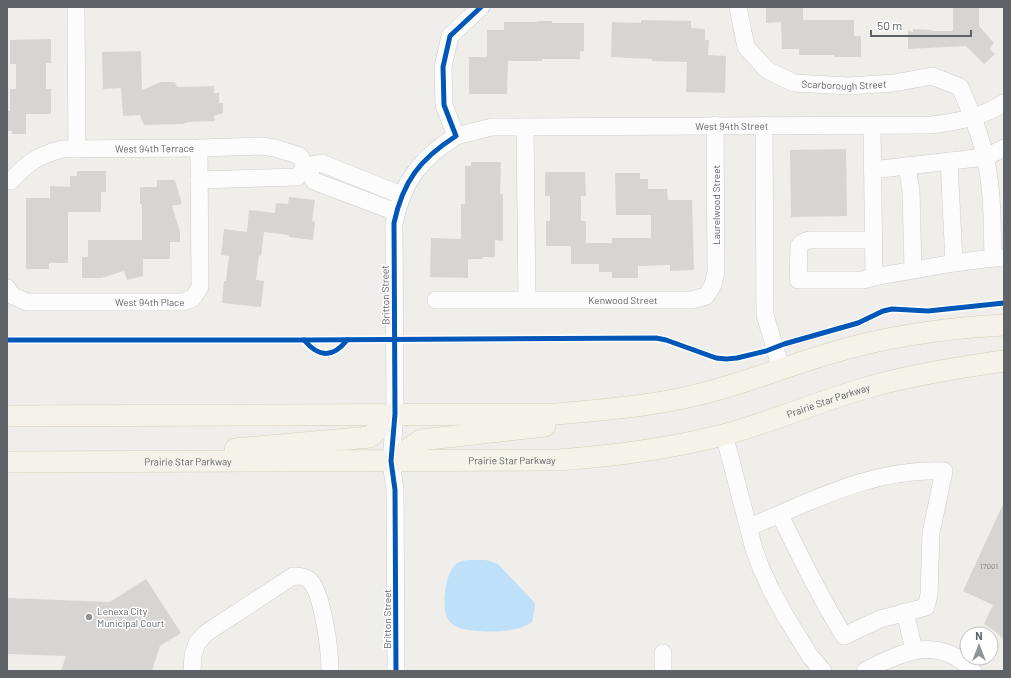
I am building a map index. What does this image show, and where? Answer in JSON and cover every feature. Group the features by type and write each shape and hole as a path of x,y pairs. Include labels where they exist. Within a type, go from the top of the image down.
{"main road":[{"path":"391,461 421,440 553,425 634,406 713,391 855,346 949,330 1004,325"},
{"name":"Prairie Star Parkway","path":"7,462 558,460 608,456 655,450 724,434 875,385 941,370 1004,361"},
{"path":"7,416 557,414 634,406"},
{"path":"99,461 370,437 395,414"}],"street":[{"path":"456,136 444,105 443,67 450,36 481,7"},
{"name":"Scarborough Street","path":"738,7 746,47 768,70 794,83 848,86 894,83 932,76 960,87 973,117 998,192 998,258"},
{"path":"76,8 77,149"},
{"name":"West 94th Street","path":"456,136 492,127 931,125 953,123 973,117 995,109 1004,103"},
{"name":"Laurelwood Street","path":"713,285 716,272 715,125"},
{"path":"764,125 765,315 781,369"},
{"path":"872,125 874,277"},
{"path":"525,127 527,300"},
{"name":"Britton Street","path":"396,671 395,490 391,461 395,414 394,223 401,195 412,175 434,152 456,136"},
{"name":"West 94th Terrace","path":"8,183 34,159 47,153 62,149 261,146 275,148 300,156 314,180 396,212"},
{"name":"West 94th Place","path":"7,288 13,296 27,302 183,302 193,298 200,287 199,148"},
{"path":"872,170 986,157 1004,148"},
{"path":"949,161 954,263"},
{"path":"199,180 297,177 307,166 321,163 401,195"},
{"path":"906,166 911,191 913,270"},
{"path":"873,240 809,240 802,242 798,246 798,280 863,280 954,263 998,258"},
{"name":"Kenwood Street","path":"436,300 692,300 706,296 713,285"},
{"path":"724,434 754,549 771,590 810,656 824,671"},
{"path":"749,527 780,515 818,497 860,482 906,473 944,471 931,533 929,601 926,607 880,619 844,636 807,572 780,515"},
{"path":"192,671 193,655 197,643 206,633 293,576 303,577 309,580 315,589 319,600 330,658 330,671"},
{"path":"905,612 914,650"},
{"path":"865,671 896,656 914,650 931,649 946,653 960,660 973,671"},
{"path":"663,671 664,653"}],"water":[{"path":"468,560 486,560 498,564 534,602 535,606 532,622 526,626 509,630 479,631 463,629 450,622 447,617 444,603 448,578 455,565"}],"building":[{"path":"766,7 803,7 803,20 854,20 854,36 861,36 861,57 799,55 799,49 782,49 781,22 766,23"},
{"path":"953,7 979,7 979,26 994,43 990,49 995,54 984,64 966,46 908,49 908,31 913,32 913,29 953,31"},
{"path":"641,20 691,21 691,28 705,29 705,40 709,40 708,55 726,56 725,93 686,92 687,62 652,61 652,59 611,57 612,22 641,23"},
{"path":"552,21 552,23 584,23 584,51 580,51 580,59 508,61 507,94 469,94 469,57 487,57 487,30 504,30 504,22"},
{"path":"51,39 51,63 46,63 46,89 51,89 51,114 26,114 26,134 12,134 12,131 7,131 7,111 10,111 10,89 16,89 16,64 10,64 10,40"},
{"path":"141,51 142,90 161,82 175,82 177,87 214,86 214,93 219,93 219,103 223,103 223,113 214,116 215,121 189,122 183,124 144,125 140,115 123,116 121,88 103,89 102,52"},
{"path":"846,149 847,216 791,217 790,150"},
{"path":"471,162 501,162 500,194 503,194 503,241 495,240 495,257 468,259 468,278 430,277 431,238 461,239 461,204 465,204 465,166 471,166"},
{"path":"77,171 106,171 106,192 101,192 101,212 68,212 68,263 49,263 49,269 26,269 26,198 50,198 50,186 70,187 70,176 77,176"},
{"path":"545,172 585,172 586,196 581,196 581,221 586,221 586,243 612,243 612,238 651,238 651,215 616,215 615,173 640,173 640,179 648,179 648,189 667,189 668,200 692,200 694,270 670,271 670,265 638,266 638,278 612,278 612,272 599,272 599,264 571,264 571,246 546,246 546,221 550,221 550,196 545,196"},
{"path":"157,180 175,180 182,204 172,206 180,232 180,242 170,242 170,259 143,259 143,276 127,280 124,271 101,278 82,278 82,257 88,257 88,240 142,240 142,204 140,204 140,187 157,187"},
{"path":"289,197 315,200 312,221 315,222 313,240 264,232 256,280 264,281 261,307 222,303 224,281 226,281 229,256 221,255 224,229 247,232 249,210 275,213 276,203 288,204"},
{"path":"1004,502 1004,640 999,635 999,626 987,626 984,624 993,605 963,591"},
{"name":"Lenexa City Municipal Court","path":"146,579 181,633 160,646 152,671 61,671 66,656 7,654 7,598 110,602"}],"cycle path":[{"path":"396,671 395,490 391,461 395,414 394,223 402,195 415,172 432,153 456,136 444,105 443,67 450,36 481,7"},
{"path":"7,340 656,338 666,340 716,358 726,359 766,351 784,344 858,323 883,311 892,309 928,311 1004,303"},
{"path":"304,340 315,350 326,354 336,350 347,340"}],"place":[{"name":"Lenexa City Municipal Court","path":"89,617"}]}
